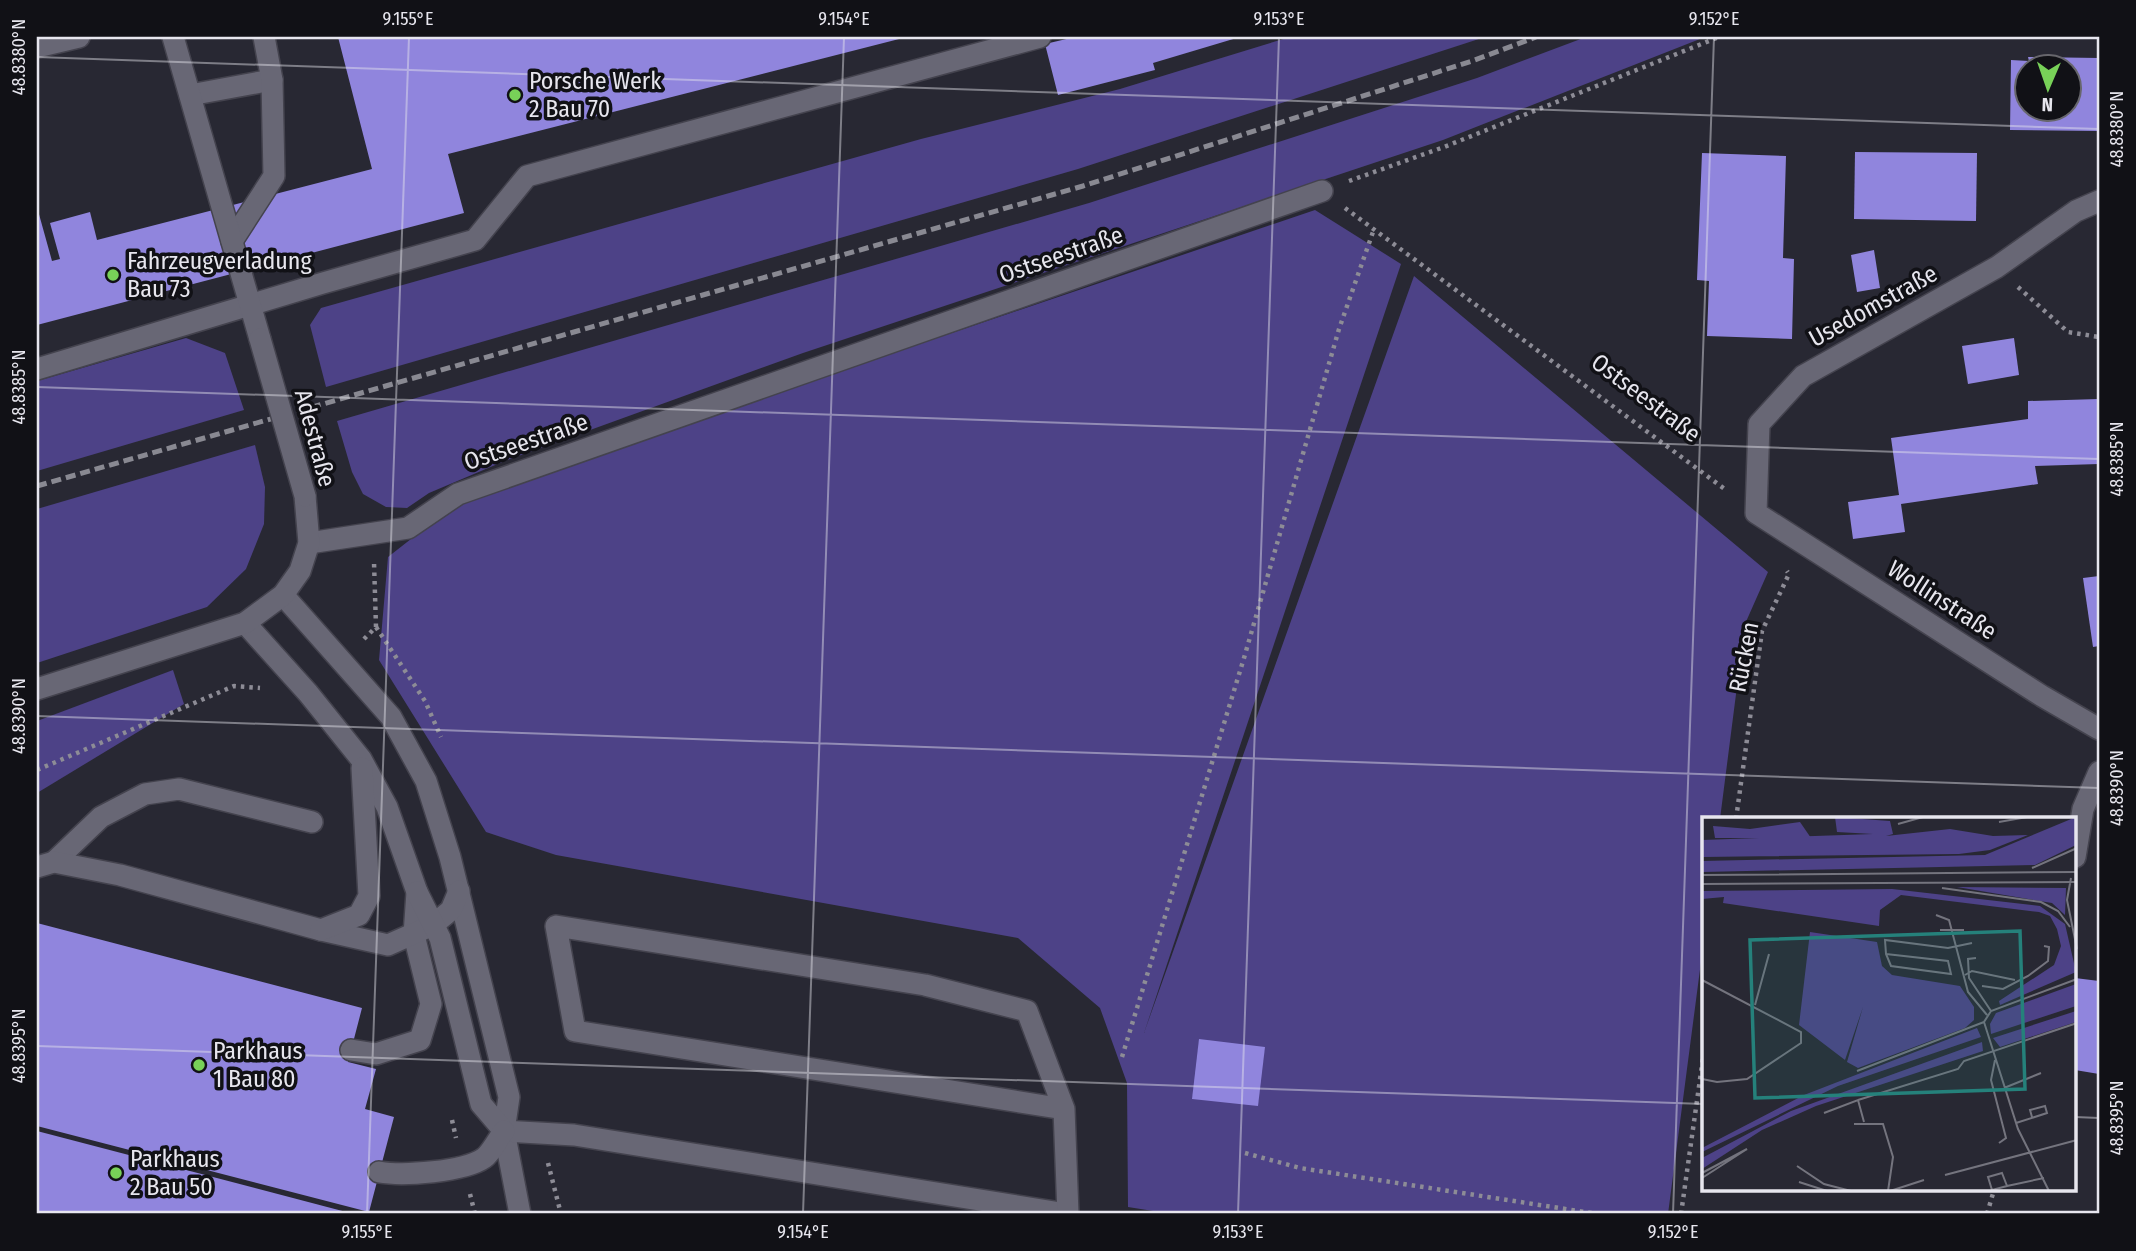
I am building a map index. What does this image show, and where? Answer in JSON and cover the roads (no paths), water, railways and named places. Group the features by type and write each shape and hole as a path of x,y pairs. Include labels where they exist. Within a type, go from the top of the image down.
{"street":[{"path":"37,47 79,37"},
{"name":"Adestraße","path":"37,689 245,623 283,595 300,571 309,543 305,496 173,37"},
{"path":"232,241 274,176 272,80 264,37"},
{"path":"37,369 475,240 527,176 1040,37"},
{"path":"190,95 272,80"},
{"name":"Ostseestraße","path":"309,543 408,528 458,494 1322,191"},
{"name":"Usedomstraße","path":"1756,513 1759,424 1802,376 1997,267 2076,211 2099,201"},
{"name":"Wollinstraße","path":"1756,513 2042,696 2099,729"},
{"path":"283,595 391,718 426,781 459,891 509,1097 504,1131 520,1214"},
{"path":"245,623 308,693 361,759 387,807 417,892 431,1004 420,1040 376,1054 351,1050"},
{"path":"321,930 359,915 369,896 361,759"},
{"path":"2076,852 2083,809 2099,772"},
{"path":"45,864 101,817 145,794 179,789 312,822"},
{"path":"45,864 120,875 321,930 388,945 423,930 451,910 459,891"},
{"path":"423,930 440,938 481,1104 504,1131 574,1135 1068,1214 1064,1109 1027,1010 925,985 556,926 575,1031 1064,1109"},
{"path":"379,1172 400,1176 438,1171 484,1158 504,1131"}],"railway":[{"path":"37,486 1083,186 1472,61 1536,37"}],"place":[{"name":"Porsche Werk 2 Bau 70","path":"515,95"},
{"name":"Fahrzeugverladung Bau 73","path":"113,275"},
{"name":"Parkhaus 1 Bau 80","path":"199,1065"},
{"name":"Parkhaus 2 Bau 50","path":"116,1173"}]}
